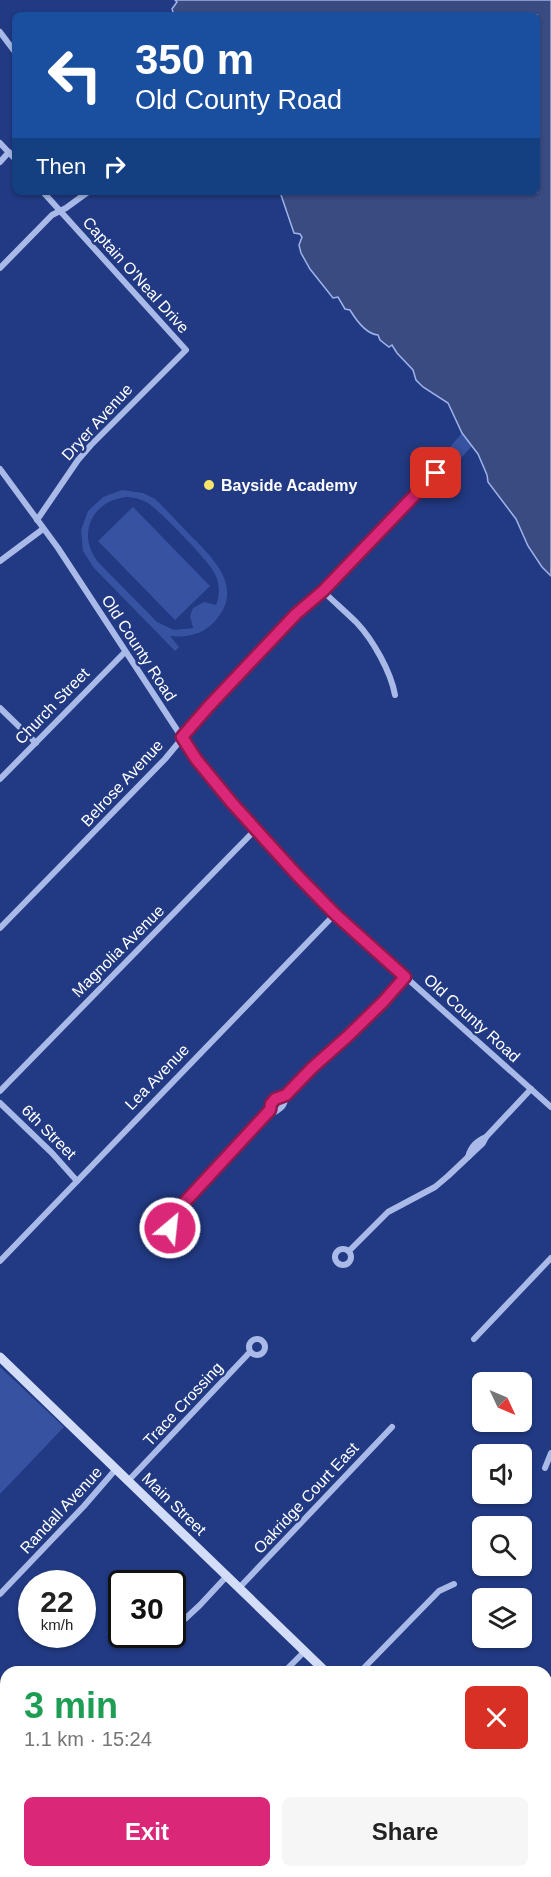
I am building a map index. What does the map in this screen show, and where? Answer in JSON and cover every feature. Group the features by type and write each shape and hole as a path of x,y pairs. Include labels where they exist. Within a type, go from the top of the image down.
{"main road":[{"name":"Main Street","path":"0,1357 116,1469 132,1477 226,1577 319,1666"}],"street":[{"path":"0,32 12,48"},
{"path":"0,143 12,156"},
{"path":"0,162 9,152"},
{"name":"Captain O'Neal Drive","path":"46,195 186,350"},
{"path":"0,268 52,215 83,195"},
{"name":"Dryer Avenue","path":"37,520 84,453 186,350"},
{"name":"Old County Road","path":"0,469 58,548 182,737 255,830 335,914 551,1107"},
{"name":"Belrose Avenue","path":"0,928 136,790 209,706 296,614 323,591 436,473"},
{"path":"0,561 43,529"},
{"path":"323,591 366,634 388,672 395,695"},
{"name":"Church Street","path":"0,779 125,652"},
{"path":"0,708 36,743"},
{"name":"Magnolia Avenue","path":"0,1091 255,830"},
{"name":"Lea Avenue","path":"0,1261 335,914"},
{"path":"171,1217 270,1110 275,1099 286,1095 383,1002 405,977"},
{"path":"349,1251 388,1212 435,1187 448,1176 483,1143 531,1089"},
{"path":"270,1110 275,1112 282,1108 286,1095"},
{"name":"6th Street","path":"0,1103 52,1153 77,1181"},
{"path":"474,1339 551,1258"},
{"name":"Trace Crossing","path":"132,1477 250,1352"},
{"name":"Oakridge Court East","path":"239,1588 392,1427"},
{"path":"545,1468 551,1453"},
{"name":"Randall Avenue","path":"0,1594 116,1469"},
{"path":"186,1618 226,1577"},
{"path":"366,1666 439,1591 454,1584"},
{"path":"290,1666 304,1652"}],"shaded area":[{"path":"175,0 551,0 551,576 528,546 516,519 488,482 478,454 462,433 448,403 423,387 416,380 413,370 392,345 389,347 380,340 378,335 362,326 350,310 345,309 338,297 333,298 310,269 299,245 302,237 294,233 281,195 540,195 540,12 173,12 172,9 177,2"},
{"path":"462,433 475,443 442,478 432,468"},
{"path":"122,490 143,493 155,499 222,572 227,595 224,607 216,620 201,632 189,636 170,636 179,647 175,651 94,568 83,551 81,530 88,511 103,497","holes":["126,497 143,500 154,508 195,548 215,574 219,590 216,605 204,602 193,608 190,616 193,628 174,630 157,622 92,553 88,531 91,521 104,505"]},
{"path":"133,507 210,586 175,620 98,541"},
{"path":"0,1367 64,1427 0,1494"}],"place":[{"name":"Bayside Academy","path":"209,485"}],"route":[{"path":"170,1228 173,1221 171,1217 270,1110 275,1099 286,1095 383,1002 405,977 335,914 255,830 196,759 182,737 296,614 323,591 436,473"}]}
